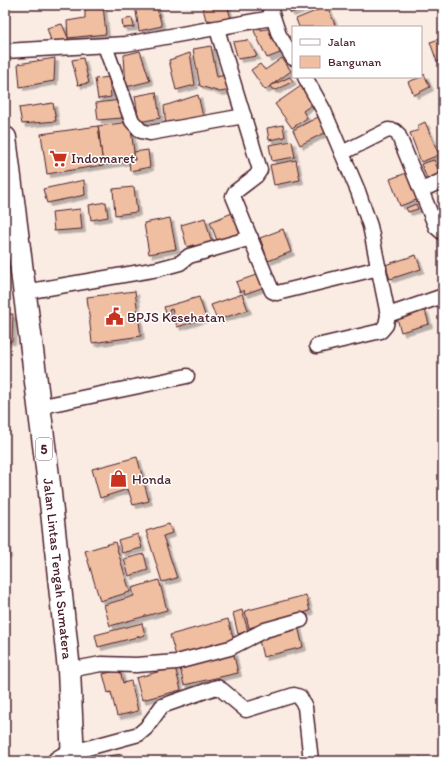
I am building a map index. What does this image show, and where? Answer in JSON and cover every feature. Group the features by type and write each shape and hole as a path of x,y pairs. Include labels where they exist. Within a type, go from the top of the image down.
{"highway":[{"name":"Jalan Lintas Tengah Sumatera","path":"5,138 25,292 69,670 68,758"}],"street":[{"path":"5,51 126,44 217,29 270,12 279,36 292,56"},
{"path":"217,29 260,170 256,176 235,192 233,196 274,293 379,268"},
{"path":"105,46 132,121 141,131 150,133 244,116"},
{"path":"306,78 313,89 342,153 370,226 388,315 386,325 381,331 318,346"},
{"path":"342,153 388,130 395,131 398,134 422,190 436,227 443,233"},
{"path":"422,190 443,180"},
{"path":"25,292 158,269 180,263 189,256 251,238"},
{"path":"388,315 443,296"},
{"path":"38,407 187,376"},
{"path":"69,670 101,664 136,665 177,662 230,648 265,630 302,620"},
{"path":"68,758 139,734 146,728 162,706 217,687 246,710 294,695 300,697 305,707 311,761"}],"building":[{"path":"97,5 103,5 106,34 68,38 67,21 85,18 85,9"},
{"path":"135,5 156,5 162,26 139,31"},
{"path":"202,5 227,5 232,22 206,20"},
{"path":"285,5 312,5 291,13"},
{"path":"321,5 328,8 336,26 299,26 296,19 318,10 317,6"},
{"path":"132,18 134,27 123,28 122,20"},
{"path":"62,24 69,40 52,44 47,28"},
{"path":"259,26 261,30 272,28 280,53 267,58 254,31"},
{"path":"443,38 443,60 437,62 430,42"},
{"path":"248,40 257,56 238,59 233,42"},
{"path":"211,46 217,77 229,74 231,90 220,92 200,86 193,49"},
{"path":"140,51 150,81 126,87 124,55"},
{"path":"190,53 195,85 176,90 169,60"},
{"path":"55,58 54,81 20,87 18,64"},
{"path":"83,58 89,83 78,85 72,60"},
{"path":"282,58 291,71 265,90 251,70 260,64 265,70"},
{"path":"424,74 430,87 414,95 408,82 422,78"},
{"path":"109,77 111,97 98,99 95,79"},
{"path":"290,77 293,81 277,90 272,89 270,86"},
{"path":"301,86 313,104 303,111 307,118 292,128 275,104"},
{"path":"156,92 160,118 139,122 135,96"},
{"path":"198,95 204,121 166,127 164,106"},
{"path":"121,100 122,118 98,120 96,103"},
{"path":"53,103 56,121 22,124 19,108"},
{"path":"318,117 326,132 300,145 293,130"},
{"path":"130,122 135,160 103,165 98,126"},
{"path":"425,122 439,155 421,162 410,133 419,130 417,126"},
{"path":"283,125 285,137 269,140 267,128"},
{"path":"98,126 103,165 47,174 41,134"},
{"path":"292,141 295,157 272,161 269,145"},
{"path":"148,150 150,167 130,171 129,161 135,160 134,152"},
{"path":"443,156 443,176 436,159"},
{"path":"296,160 300,180 274,185 270,165"},
{"path":"434,160 441,176 428,181 421,164"},
{"path":"409,172 419,199 400,206 390,179"},
{"path":"84,180 85,195 47,203 43,189"},
{"path":"134,187 137,212 115,215 113,189"},
{"path":"106,202 108,217 91,220 89,205"},
{"path":"416,204 418,209 408,212 406,208"},
{"path":"80,209 82,229 54,231 52,212"},
{"path":"237,211 242,234 218,243 210,222"},
{"path":"170,218 176,249 149,254 144,223"},
{"path":"205,218 211,240 213,239 214,243 195,249 194,245 187,247 181,225"},
{"path":"283,229 291,252 268,261 260,238"},
{"path":"416,255 421,269 390,279 385,265"},
{"path":"259,274 264,287 245,294 244,290 240,292 236,282"},
{"name":"BPJS Kesehatan","path":"135,291 141,336 92,343 87,297"},
{"path":"242,294 248,310 217,320 211,305"},
{"path":"199,297 206,318 177,327 172,309 169,310 170,315 167,316 164,307"},
{"path":"425,310 429,324 401,332 397,318"},
{"path":"5,314 13,314 12,341 5,341"},
{"name":"Honda","path":"137,457 149,501 133,505 128,489 100,498 92,469"},
{"path":"169,524 172,533 163,536 177,578 162,582 146,531"},
{"path":"5,527 8,555 5,555"},
{"path":"138,534 142,548 122,553 118,540"},
{"path":"115,542 130,592 100,601 85,551"},
{"path":"144,554 148,570 129,576 124,559"},
{"path":"159,580 167,610 110,626 104,605 134,596 132,588"},
{"path":"306,595 310,611 249,628 245,611"},
{"path":"242,610 248,631 238,634 233,613"},
{"path":"228,619 234,641 176,656 170,635"},
{"path":"142,623 145,635 98,647 95,635"},
{"path":"298,626 303,647 263,657 258,636"},
{"path":"233,651 238,673 184,685 179,664"},
{"path":"175,667 181,690 142,700 136,678"},
{"path":"120,670 123,683 131,681 138,711 117,716 111,692 108,693 103,674"},
{"path":"122,754 123,761 109,761 108,756"},
{"path":"107,757 107,761 96,761 96,758"},
{"path":"419,757 437,759 437,761 418,761"}],"place":[{"name":"Indomaret","path":"58,158"},
{"name":"BPJS Kesehatan","path":"114,317"},
{"name":"Honda","path":"119,479"}]}
